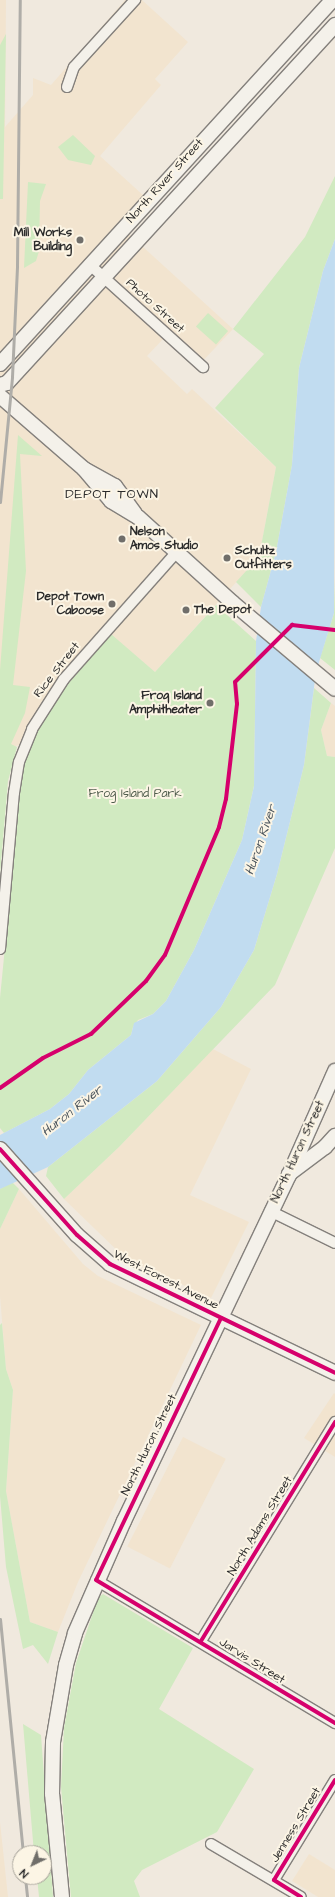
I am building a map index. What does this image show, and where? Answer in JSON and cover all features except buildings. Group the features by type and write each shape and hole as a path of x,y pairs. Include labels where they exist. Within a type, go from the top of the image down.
{"street":[{"path":"67,87 74,67 135,0"},
{"name":"North River Street","path":"0,364 332,0"},
{"name":"North River Street","path":"0,385 7,383 335,25"},
{"name":"Photo Street","path":"90,264 203,367"},
{"path":"0,396 84,469 115,486 138,517 176,553 332,686"},
{"name":"Rice Street","path":"0,949 15,785 19,762 32,729 64,679 176,553"},
{"name":"North Huron Street","path":"62,1897 54,1809 53,1742 66,1666 75,1633 96,1580 221,1318 270,1211 289,1175 335,1071"},
{"path":"289,1175 325,1147 335,1136"},
{"name":"West Forest Avenue","path":"0,1148 79,1237 110,1264 335,1373"},
{"path":"270,1211 335,1243"},
{"name":"North Adams Street","path":"201,1641 335,1422"},
{"name":"Jarvis Street","path":"96,1580 201,1641 335,1723"},
{"name":"Jenness Street","path":"274,1880 335,1780"},
{"path":"211,1844 274,1880 300,1897"}],"shaded area":[{"name":"DEPOT TOWN","path":"0,0 6,0 5,127 33,95 33,78 51,85 125,0 142,0 188,42 155,79 161,85 100,156 144,196 119,225 233,329 197,367 165,337 147,356 187,394 192,389 276,467 259,557 155,672 111,635 31,742 0,750"},
{"path":"331,703 335,706 335,757 327,756 321,730"},
{"path":"213,1049 251,1069 190,1195 249,1222 211,1298 125,1258 64,1199 119,1147"},
{"path":"19,1189 83,1264 98,1276 201,1325 78,1582 58,1632 30,1622 6,1491 13,1390 6,1369 0,1296 0,1229"},
{"path":"334,1393 335,1394 335,1457 304,1438"},
{"path":"183,1437 226,1459 170,1568 127,1547"},
{"path":"0,1822 8,1897 0,1897"},
{"path":"309,1854 335,1870 335,1897 318,1897 292,1881"}],"green space":[{"path":"6,34 3,199 0,199 0,45"},
{"path":"73,135 95,156 91,165 68,160 58,147"},
{"path":"335,176 335,239 323,271 299,368 292,465 276,552 261,607 236,582 259,557 276,467 215,408 264,354 233,329 305,237"},
{"path":"28,182 46,184 40,201 39,251 36,261 24,268"},
{"path":"208,313 228,331 216,344 196,326"},
{"path":"18,435 42,456 20,454 26,571 13,685 30,687 25,713 11,744 17,747 8,781 0,874 0,670"},
{"path":"335,578 335,670 320,658 334,613"},
{"name":"Frog Island Park","path":"216,605 256,641 254,786 242,840 194,950 166,1001 153,1014 138,1020 133,1027 131,1035 88,1070 69,1094 50,1109 4,1133 0,1128 0,998 22,772 31,742 61,692 111,634 155,672"},
{"path":"314,688 331,703 321,730 327,756 335,757 335,848 275,985 119,1147 64,1199 46,1176 48,1167 157,1081 221,1007 254,950 277,874 304,765"},
{"path":"12,1182 19,1189 0,1229 0,1189"},
{"path":"2,1323 6,1369 13,1390 6,1491 30,1622 58,1632 48,1664 33,1645 23,1649 6,1567 0,1496 0,1325"},
{"path":"103,1594 193,1648 159,1709 254,1769 217,1832 142,1870 134,1881 140,1897 71,1897 61,1787 64,1728 76,1663 98,1598"},
{"path":"23,1724 41,1735 49,1845 33,1845"},
{"path":"52,1884 53,1897 39,1897 38,1885 52,1885"}],"water":[{"name":"Huron River","path":"335,239 334,613 316,672 304,765 277,874 254,950 221,1007 157,1081 48,1167 0,1189 0,1135 50,1109 69,1094 88,1070 131,1035 134,1023 153,1014 166,1001 194,950 242,840 254,786 256,641 261,607 276,552 292,465 299,368 323,271"}],"railway":[{"path":"0,502 12,377 17,266 20,0"},
{"path":"0,1619 22,1845"},
{"path":"26,1885 27,1897"}],"cycle path":[{"path":"0,1088 43,1058 91,1034 146,981 165,955 219,827 226,799 237,704 235,682 292,625 335,630"},
{"path":"0,1149 77,1235 110,1264 335,1373"},
{"path":"221,1318 96,1580 335,1723"},
{"path":"201,1641 335,1422"},
{"path":"301,1897 274,1880 335,1780"}],"place":[{"name":"Mill Works Building","path":"80,240"},
{"name":"Nelson Amos Studio","path":"122,539"},
{"name":"Schultz Outfitters","path":"227,558"},
{"name":"Depot Town Caboose","path":"112,604"},
{"name":"The Depot","path":"186,610"},
{"name":"Frog Island Amphitheater","path":"210,703"}],"district":[{"name":"DEPOT TOWN","path":"112,494"}]}
